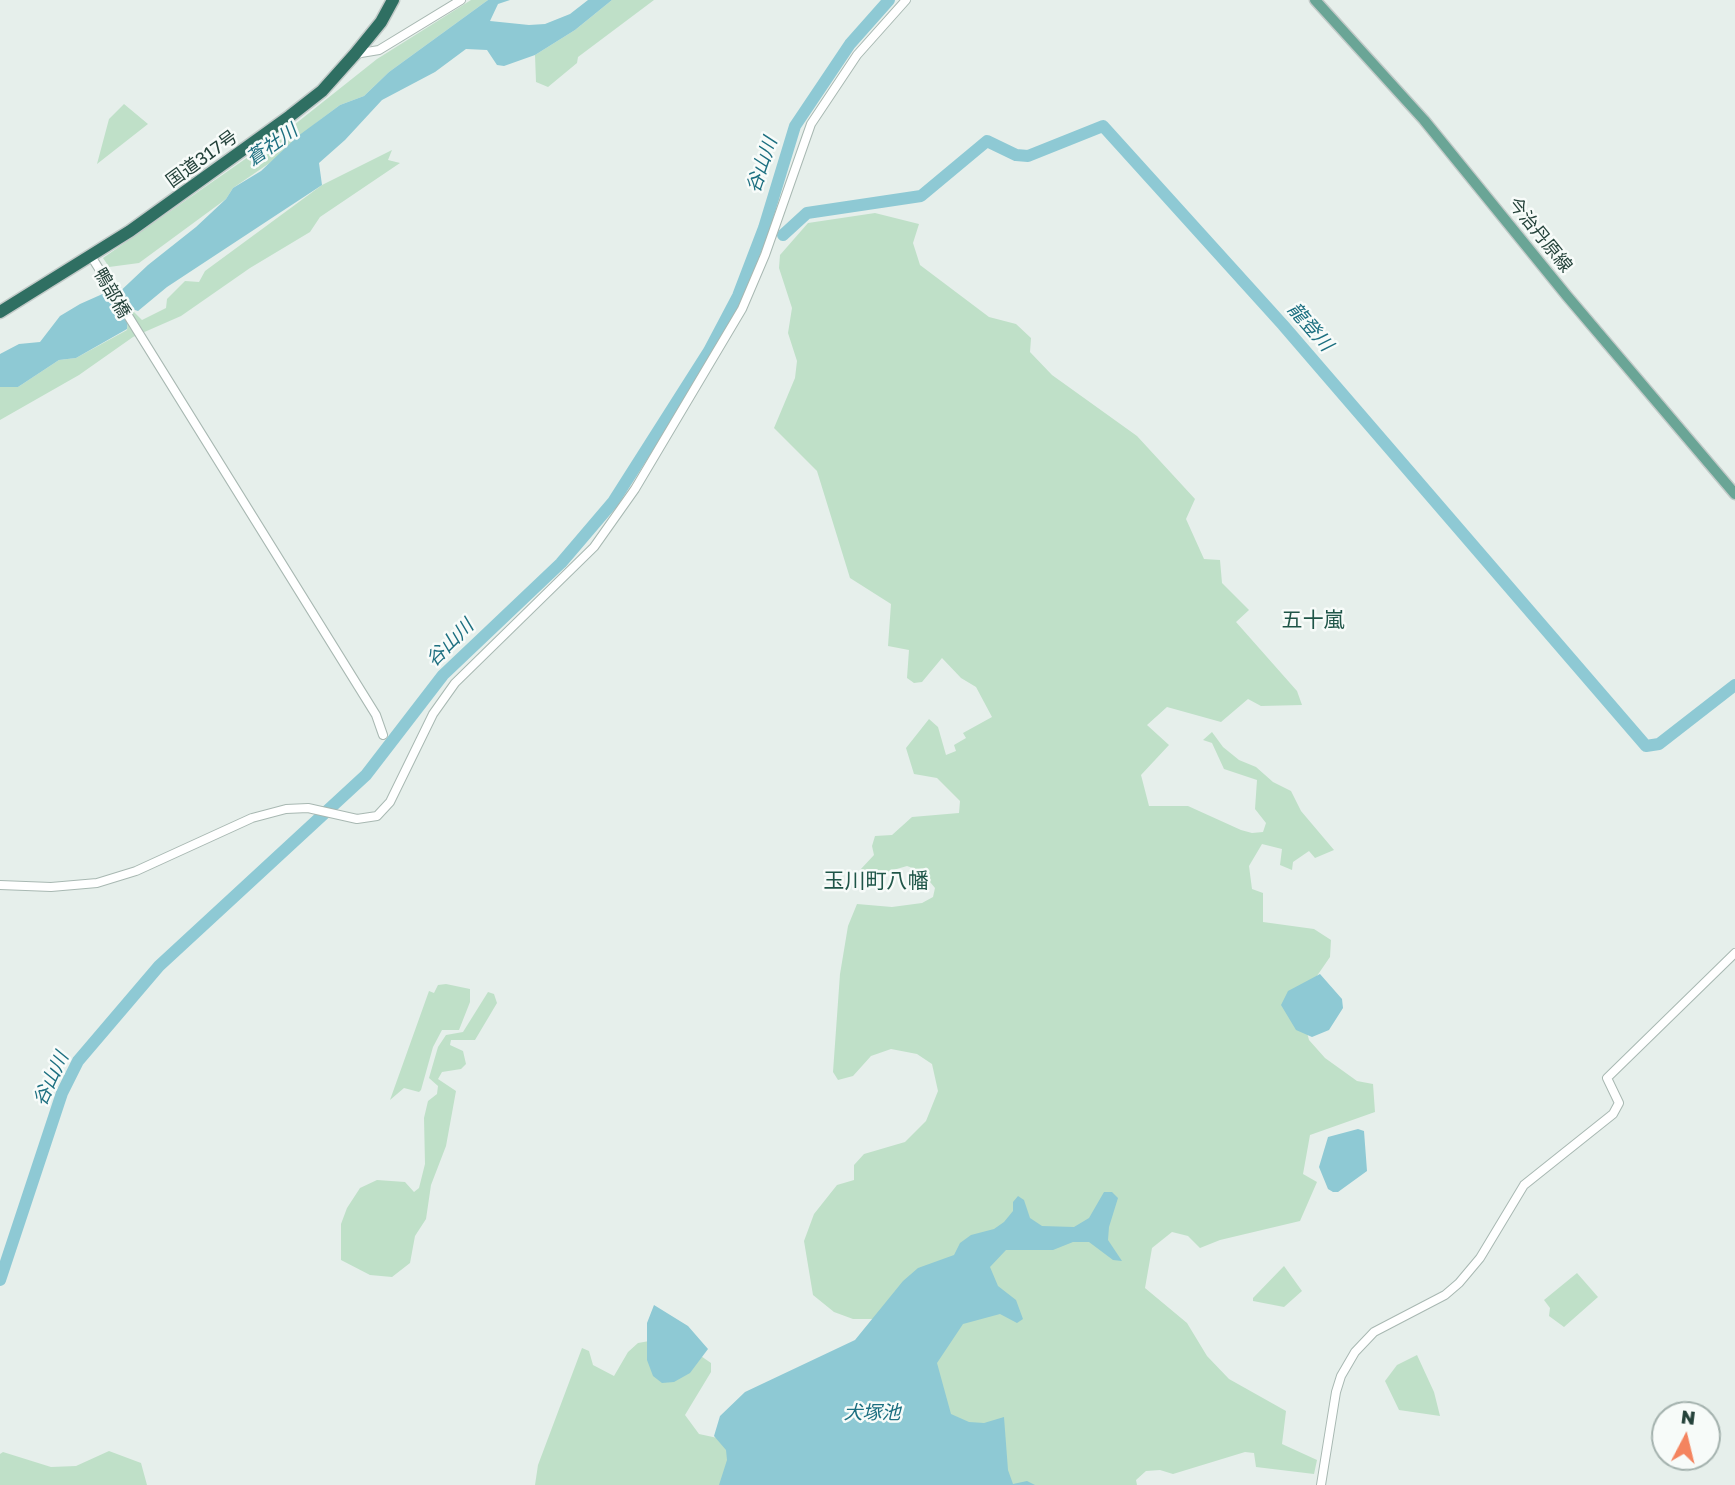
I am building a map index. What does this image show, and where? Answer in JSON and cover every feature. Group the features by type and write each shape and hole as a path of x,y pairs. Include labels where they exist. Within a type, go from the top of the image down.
{"highway":[{"name":"国道317号","path":"0,312 92,258 290,117 322,91 355,54 381,22 393,0"}],"main road":[{"name":"今治丹原線","path":"1315,0 1424,120 1735,494"}],"street":[{"path":"355,54 379,50 461,0"},
{"path":"0,885 51,887 97,883 136,870 253,818 286,809 308,808 357,819 377,816 390,802 433,714 455,683 594,547 635,489 742,309 765,255 811,124 857,55 906,0"},
{"name":"鴨部橋","path":"92,258 132,327 376,715 383,735"},
{"path":"1321,1485 1336,1392 1341,1376 1355,1352 1374,1332 1445,1294 1459,1283 1480,1258 1524,1185 1613,1114 1619,1103 1607,1079 1735,953"}],"green space":[{"path":"471,0 488,0 389,72 364,96 340,105 316,123 274,160 233,188 226,199 139,263 109,267 103,258 294,125 377,59"},
{"path":"612,0 654,0 578,57 577,63 548,87 536,82 535,55 575,30"},
{"path":"124,104 148,124 97,164 109,119"},
{"path":"392,150 388,160 400,163 320,217 310,232 250,268 181,316 133,337 79,375 0,420 0,387 18,387 59,360 76,358 127,330 129,307 142,320 166,308 167,299 185,281 199,282 205,271 322,185"},
{"path":"875,213 919,224 913,243 920,265 989,317 1016,324 1031,338 1030,352 1052,375 1137,436 1195,499 1186,519 1204,559 1220,560 1222,583 1249,610 1236,622 1297,691 1302,705 1261,706 1248,699 1221,722 1167,707 1147,725 1169,745 1141,775 1149,806 1188,806 1241,830 1263,832 1266,823 1255,809 1257,780 1224,769 1212,743 1203,740 1212,732 1223,747 1239,760 1256,767 1273,782 1291,791 1301,811 1334,850 1315,858 1309,851 1293,862 1292,870 1280,865 1282,849 1262,844 1249,866 1252,889 1263,893 1263,922 1314,929 1331,940 1330,957 1299,1002 1309,1040 1325,1058 1357,1081 1373,1084 1375,1112 1310,1135 1303,1174 1317,1182 1300,1221 1220,1240 1200,1248 1188,1236 1172,1232 1152,1248 1145,1288 1187,1323 1207,1356 1229,1379 1286,1411 1282,1444 1317,1460 1314,1474 1256,1467 1254,1453 1245,1452 1173,1474 1160,1470 1146,1471 1136,1480 1137,1485 968,1485 893,1319 853,1319 834,1312 813,1295 804,1241 814,1214 837,1185 854,1180 854,1165 864,1154 905,1142 926,1121 938,1091 932,1064 917,1054 891,1049 871,1056 853,1076 838,1080 833,1072 840,974 848,926 857,904 892,907 922,903 933,897 935,888 921,871 907,866 866,876 860,870 874,855 872,846 875,836 892,835 912,817 959,813 960,801 937,778 914,774 906,748 929,719 938,727 946,755 956,751 954,745 966,738 963,733 992,717 976,687 961,678 942,658 922,682 914,683 907,678 909,650 888,646 891,604 850,578 817,471 774,428 795,378 797,361 788,333 792,308 779,268 780,255 808,223"},
{"path":"438,985 470,989 470,1002 459,1030 442,1030 433,1047 421,1090 419,1092 404,1088 390,1100 429,991 434,993"},
{"path":"488,992 494,994 497,1003 475,1040 451,1040 450,1045 463,1051 466,1064 461,1069 442,1072 438,1079 456,1091 446,1146 431,1185 426,1219 415,1236 410,1263 392,1277 370,1275 341,1260 341,1224 347,1208 360,1188 377,1180 405,1182 414,1192 419,1188 425,1164 424,1118 428,1101 437,1094 438,1086 429,1078 438,1047 446,1035 463,1032"},
{"path":"1284,1266 1302,1291 1284,1307 1253,1301 1253,1298"},
{"path":"1577,1273 1598,1297 1564,1327 1549,1316 1550,1308 1544,1300"},
{"path":"655,1340 695,1352 711,1363 711,1372 685,1415 699,1434 750,1445 846,1485 535,1485 538,1465 582,1348 589,1351 593,1365 614,1376 628,1352 638,1343"},
{"path":"1417,1355 1434,1392 1440,1416 1399,1410 1385,1381 1397,1365"},
{"path":"109,1451 141,1463 147,1485 0,1485 0,1454 3,1452 51,1467 76,1466"}],"water":[{"path":"488,0 510,0 498,4 490,21 529,25 545,24 570,14 588,0 612,0 575,30 535,55 504,66 497,65 487,50 466,49 435,72 382,100 345,140 319,163 322,185 167,287 138,311 129,308 127,329 76,358 59,360 18,387 0,387 0,354 19,344 40,342 60,316 80,304 107,292 113,298 148,265 196,227 226,199 233,188 261,171 298,136 340,105 364,96 389,72"},
{"path":"1320,974 1342,999 1343,1008 1329,1030 1312,1037 1296,1030 1281,1005 1288,991"},
{"path":"1358,1129 1364,1131 1367,1171 1338,1192 1333,1192 1328,1189 1319,1167 1328,1137"},
{"name":"犬塚池","path":"1104,1192 1112,1192 1118,1198 1108,1240 1122,1261 1113,1260 1089,1242 1073,1242 1053,1250 1006,1250 990,1267 998,1286 1016,1300 1023,1319 1017,1323 1000,1314 963,1324 937,1363 951,1414 969,1422 984,1423 1004,1417 1008,1470 1013,1484 1027,1481 1035,1485 719,1485 727,1460 726,1450 714,1436 720,1416 745,1392 855,1340 903,1281 918,1268 954,1255 960,1243 971,1235 994,1229 1004,1222 1013,1211 1013,1202 1018,1196 1024,1200 1030,1218 1042,1226 1074,1227 1089,1218"},
{"path":"654,1305 688,1326 708,1349 690,1373 674,1382 662,1383 653,1376 647,1360 647,1323"}],"waterway":[{"name":"谷山川","path":"0,1280 62,1093 78,1061 159,966 366,775 443,675 561,563 613,502 709,351 738,296 764,228 795,126 850,44 889,0"},
{"name":"龍登川","path":"783,235 807,213 921,196 987,141 1016,155 1028,156 1103,126 1283,325 1646,746 1659,744 1735,685"}],"district":[{"name":"五十嵐","path":"1313,620"},
{"name":"玉川町八幡","path":"876,881"}],"water label":[{"name":"蒼社川","path":"272,145"}]}
